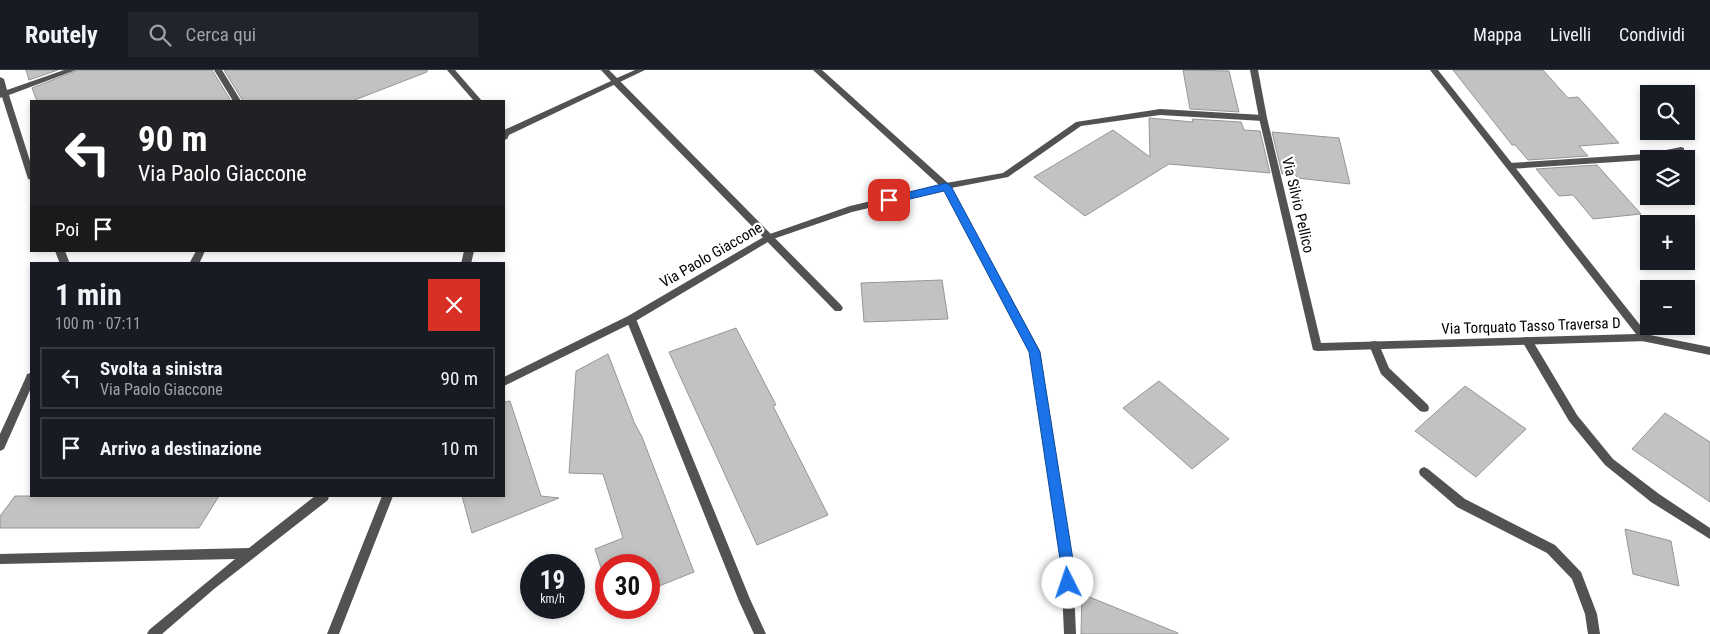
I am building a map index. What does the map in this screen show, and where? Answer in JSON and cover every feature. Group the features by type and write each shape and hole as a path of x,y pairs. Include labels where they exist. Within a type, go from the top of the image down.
{"street":[{"path":"3,94 72,70"},
{"path":"218,70 236,100"},
{"path":"450,70 477,100"},
{"path":"605,70 838,308"},
{"path":"505,134 641,70"},
{"path":"817,70 946,186 1034,352 1067,566 1070,634"},
{"name":"Via Silvio Pellico","path":"1254,70 1262,118 1317,347"},
{"name":"Via Torquato Tasso Traversa D","path":"1434,70 1645,338"},
{"path":"0,80 30,174"},
{"name":"Via Paolo Giaccone","path":"505,382 631,319 770,238 850,210 946,186 1005,174 1079,124 1160,112 1262,118"},
{"path":"1509,166 1640,157"},
{"path":"631,319 745,602 760,634"},
{"path":"1645,338 1710,351"},
{"name":"Via Torquato Tasso Traversa D","path":"1317,347 1645,338"},
{"path":"1527,341 1573,418 1609,462 1655,498 1710,534"},
{"path":"1374,345 1385,371 1424,408"},
{"path":"0,446 30,379"},
{"path":"1424,472 1461,503 1551,549 1577,576 1591,614 1594,634"},
{"path":"154,634 250,554 323,497"},
{"path":"333,634 388,497"},
{"path":"0,559 250,554"}],"building":[{"path":"26,70 58,70 29,80"},
{"path":"78,70 212,70 230,100 37,100 32,88"},
{"path":"224,70 427,70 427,72 355,100 242,100"},
{"path":"1183,70 1229,71 1239,112 1190,109"},
{"path":"1453,70 1543,70 1568,98 1578,97 1619,143 1579,146 1588,156 1528,160 1515,145 1512,145"},
{"path":"1149,118 1193,122 1192,119 1241,122 1244,130 1260,131 1270,173 1169,164 1085,216 1034,177 1113,130 1150,157"},
{"path":"1272,132 1339,138 1350,184 1297,178 1296,175 1282,174"},
{"path":"1597,165 1641,214 1593,219 1573,195 1559,196 1536,169"},
{"path":"942,280 948,319 864,322 861,283"},
{"path":"736,328 776,405 773,406 828,515 757,545 669,352"},
{"path":"608,354 694,572 660,586 660,554 597,554 595,549 623,538 603,474 569,473 576,371"},
{"path":"1159,381 1229,439 1192,469 1123,408"},
{"path":"1465,386 1526,429 1476,477 1415,431"},
{"path":"510,401 541,496 559,498 472,533 462,497 505,497 505,402"},
{"path":"1665,413 1710,442 1710,502 1632,449"},
{"path":"15,496 218,497 199,528 0,528 0,516"},
{"path":"1625,529 1671,541 1679,586 1633,574"},
{"path":"1082,594 1178,633 1178,634 1081,634"}],"route":[{"path":"889,200 946,186 1034,352 1068,583"}]}
